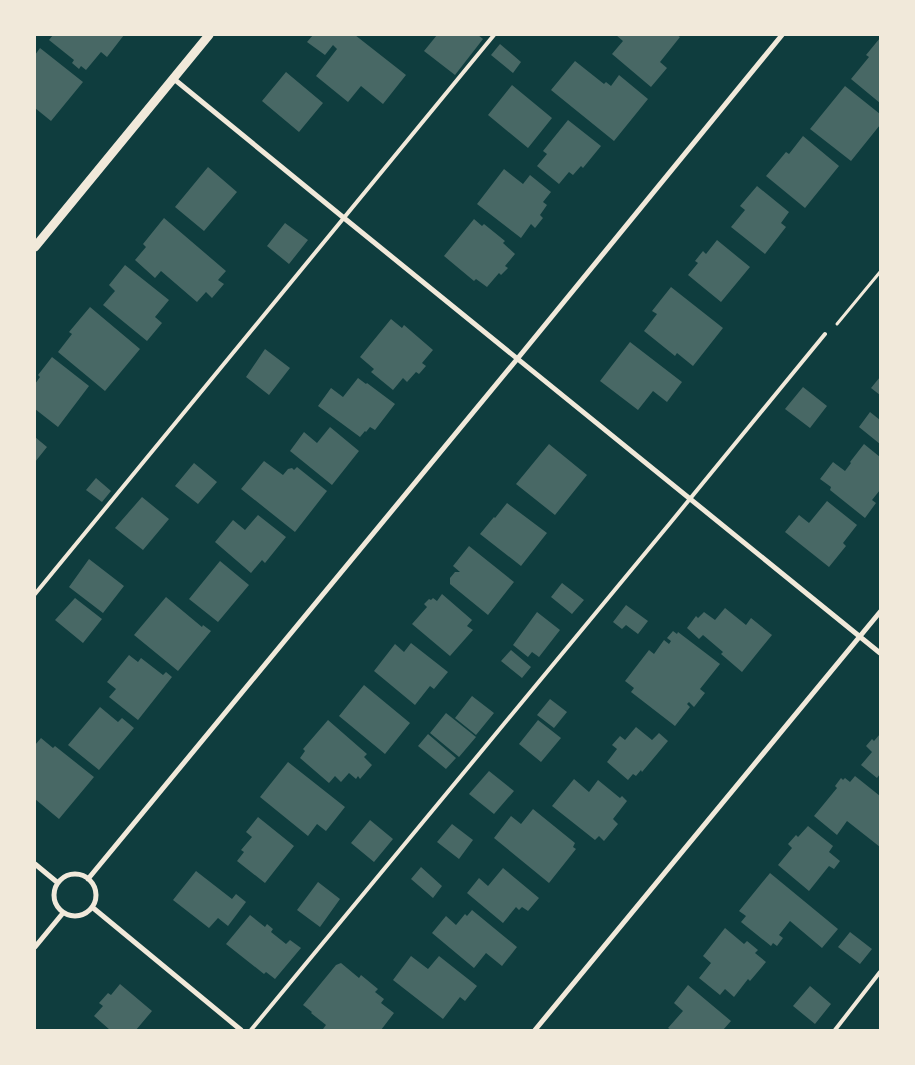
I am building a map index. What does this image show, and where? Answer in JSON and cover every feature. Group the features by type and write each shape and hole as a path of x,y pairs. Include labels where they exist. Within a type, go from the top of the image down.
{"street":[{"path":"35,247 209,35"},
{"path":"88,879 782,35"},
{"path":"174,78 880,653"},
{"path":"534,1030 880,612"},
{"path":"35,864 58,882"},
{"path":"72,874 88,879 95,889 96,896 92,907 85,914 78,916 63,913 56,905 54,898 58,882 72,874"},
{"path":"92,907 241,1030"},
{"path":"35,947 63,913"}],"lane":[{"path":"35,594 494,35"},
{"path":"251,1030 825,334"},
{"path":"835,1030 880,972"}],"path":[{"path":"825,334 837,324 880,272"}],"building":[{"path":"53,35 124,35 107,57 101,52 86,70 81,66 79,69 72,63 74,60 49,40"},
{"path":"313,35 355,35 406,75 383,104 361,86 348,102 316,76 337,49 333,45 325,55 307,42"},
{"path":"437,35 478,35 483,39 455,75 424,51"},
{"path":"616,35 677,35 680,37 660,62 667,68 651,87 612,54 623,41"},
{"path":"880,38 880,103 851,79 869,57 866,55"},
{"path":"500,44 521,62 513,73 491,55"},
{"path":"40,48 83,82 51,121 35,108 35,55"},
{"path":"575,61 604,84 606,82 611,86 619,75 648,99 614,141 551,90"},
{"path":"286,72 323,103 299,132 262,101"},
{"path":"512,85 552,118 528,148 488,115"},
{"path":"845,86 880,114 880,125 851,161 810,129"},
{"path":"568,120 601,146 583,168 581,166 573,175 569,172 559,184 537,166 547,154 543,151"},
{"path":"803,136 839,166 805,208 766,176 786,152 789,154"},
{"path":"208,167 237,192 204,231 175,207"},
{"path":"504,169 523,184 530,175 551,192 543,202 547,205 540,215 543,218 535,228 531,224 521,238 477,204"},
{"path":"757,186 789,212 781,223 786,227 765,254 731,227 745,210 740,206"},
{"path":"164,218 226,271 218,280 224,284 212,298 206,292 197,302 161,271 155,278 135,260 146,247 143,244"},
{"path":"474,219 482,226 484,224 505,241 503,243 515,254 505,266 508,268 501,275 499,273 487,287 476,279 474,281 444,256"},
{"path":"285,223 308,240 289,264 267,246"},
{"path":"717,240 750,267 721,302 688,275 698,263 695,261 703,251 706,254"},
{"path":"125,265 169,300 155,317 162,323 147,341 103,305 115,291 109,285"},
{"path":"671,287 723,328 693,366 677,353 675,356 644,331 657,314 652,311"},
{"path":"90,307 140,349 105,391 58,352 72,334 69,332"},
{"path":"391,319 402,328 404,325 433,350 422,363 426,366 419,374 416,372 407,382 403,378 393,390 371,372 374,369 360,357"},
{"path":"630,342 682,382 667,402 653,391 638,410 600,381"},
{"path":"265,349 290,368 269,395 246,377"},
{"path":"52,357 89,386 58,427 35,409 35,384 40,377 38,375"},
{"path":"880,377 880,395 871,388"},
{"path":"358,378 395,404 375,430 370,427 360,437 318,406 331,388 343,397"},
{"path":"803,387 827,406 810,428 785,409"},
{"path":"870,412 880,420 880,444 859,427"},
{"path":"330,427 359,451 332,485 290,451 304,432 317,443"},
{"path":"35,437 47,447 35,462"},
{"path":"549,444 587,475 555,515 516,484"},
{"path":"864,444 880,457 880,490 872,500 876,503 865,518 830,490 831,487 820,479 833,462 845,471"},
{"path":"264,461 283,475 288,469 292,468 294,470 297,467 327,491 295,532 241,489"},
{"path":"194,463 217,482 198,504 175,486"},
{"path":"96,478 111,491 102,502 86,490"},
{"path":"142,497 169,519 143,550 115,528"},
{"path":"827,501 857,525 843,543 846,546 829,567 785,532 799,515 809,523"},
{"path":"507,503 547,533 521,566 480,534"},
{"path":"258,515 286,537 265,563 262,560 251,573 215,542 233,520 245,530"},
{"path":"469,546 514,582 488,615 450,584 450,578 455,572 460,572 453,566"},
{"path":"89,559 124,586 103,613 69,587"},
{"path":"220,561 249,585 218,622 189,599"},
{"path":"562,583 584,600 572,614 551,597"},
{"path":"442,594 472,620 467,626 473,630 450,656 412,624 427,607 424,604 429,599 433,598 437,601"},
{"path":"166,597 202,627 203,625 211,631 178,671 134,635"},
{"path":"75,598 102,619 83,643 55,620"},
{"path":"626,605 648,621 638,634 626,625 622,629 613,622"},
{"path":"725,608 746,625 751,618 772,635 742,672 703,635 699,639 687,628 696,616 698,618 704,612 715,620"},
{"path":"537,612 560,630 539,657 532,652 528,657 513,645"},
{"path":"673,631 677,634 678,632 720,664 700,689 705,693 694,707 689,702 687,704 690,707 675,726 631,692 634,688 625,681 649,650 654,654 664,640 669,644 671,641 667,638"},
{"path":"411,643 448,672 434,689 430,686 415,705 374,671 395,644 404,652"},
{"path":"511,650 531,667 522,678 501,661"},
{"path":"129,655 138,662 141,658 163,675 166,672 172,677 138,720 109,697 116,689 107,682"},
{"path":"364,685 410,723 385,754 339,716"},
{"path":"472,696 494,713 476,735 455,718"},
{"path":"550,699 567,712 554,728 537,715"},
{"path":"100,707 118,722 122,718 134,728 99,770 68,745"},
{"path":"446,713 476,737 459,757 430,733"},
{"path":"328,720 367,754 364,757 372,765 360,779 358,776 356,779 349,773 341,782 335,776 329,783 300,758 305,751 303,749"},
{"path":"538,720 561,738 541,762 519,744"},
{"path":"636,727 652,740 659,733 668,741 642,772 641,770 636,776 633,774 628,780 607,762 617,749 612,745 620,736 625,740"},
{"path":"428,734 456,758 446,769 418,746"},
{"path":"880,734 880,774 877,778 861,765 872,752 866,746"},
{"path":"41,738 53,748 55,746 94,777 59,819 35,799 35,745"},
{"path":"288,762 345,807 326,831 317,824 308,836 260,797"},
{"path":"489,771 514,791 494,814 469,794"},
{"path":"855,776 880,796 880,847 847,821 837,835 814,816 837,788 835,786 841,778 843,780 845,778 850,782"},
{"path":"574,779 589,792 598,780 620,798 622,796 627,801 613,819 618,824 604,841 599,836 595,840 552,806"},
{"path":"533,809 575,843 573,847 576,849 549,883 494,838 511,816 521,824"},
{"path":"258,817 294,846 265,883 237,861 244,852 241,850 252,837 246,832"},
{"path":"370,820 393,839 374,862 351,843"},
{"path":"452,824 473,840 459,859 437,842"},
{"path":"808,826 833,846 829,852 840,861 834,869 829,866 809,891 778,865 792,848 788,844"},
{"path":"421,867 442,886 433,898 411,879"},
{"path":"503,868 539,898 528,911 522,907 519,910 516,907 503,923 467,893 479,878 488,886"},
{"path":"196,871 232,899 236,894 246,902 228,926 218,918 209,928 173,900"},
{"path":"770,873 838,929 822,948 790,921 779,935 783,938 777,946 773,943 771,946 741,922 746,916 739,911"},
{"path":"318,882 340,899 320,927 297,910"},
{"path":"472,910 517,947 502,966 486,953 474,968 432,933 446,916 456,925 465,914 467,916"},
{"path":"250,915 265,927 267,924 273,929 271,932 286,944 290,940 301,948 275,979 266,972 264,974 226,944"},
{"path":"725,928 744,944 747,941 758,950 755,953 766,962 750,981 748,979 734,997 725,989 720,995 699,978 711,963 703,956"},
{"path":"850,932 872,949 860,964 838,947"},
{"path":"411,956 428,969 439,956 477,986 465,1001 460,997 443,1019 393,980"},
{"path":"341,963 359,978 361,975 378,989 375,992 384,999 381,1003 394,1013 381,1030 325,1030 323,1029 326,1025 303,1005 336,965"},
{"path":"120,984 152,1011 136,1030 110,1030 94,1016 103,1006 99,1003 108,993 111,995"},
{"path":"688,985 731,1021 723,1030 671,1030 668,1028 683,1011 674,1003"},
{"path":"810,986 831,1004 815,1024 793,1006"}]}
